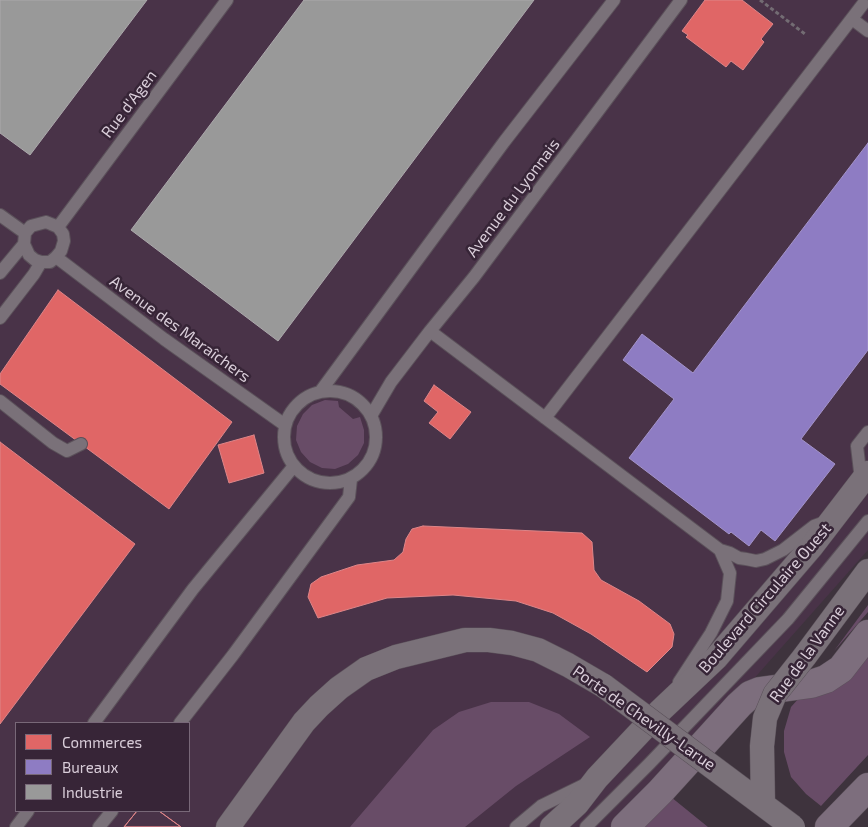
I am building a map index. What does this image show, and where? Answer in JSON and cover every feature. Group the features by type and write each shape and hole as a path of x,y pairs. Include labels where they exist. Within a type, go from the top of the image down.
{"highway":[{"path":"625,827 660,792 738,705 760,691 811,684 826,679 841,669 868,634"},
{"path":"829,827 868,787"}],"street":[{"name":"Boulevard Circulaire Ouest","path":"552,827 576,804 597,778 660,711 716,658 780,584 864,478"},
{"name":"Rue de la Vanne","path":"763,804 762,746 764,718 775,694 868,571"},
{"name":"Porte de Chevilly-Larue","path":"228,827 304,722 339,688 366,669 396,657 465,640 489,640 512,643 538,650 568,665 604,686 793,827"}],"lane":[{"name":"Rue d'Agen","path":"58,227 227,0"},
{"path":"320,392 504,142 614,0"},
{"name":"Avenue du Lyonnais","path":"371,416 391,382 474,277 681,0"},
{"path":"545,418 863,4"},
{"path":"852,19 868,31"},
{"path":"0,215 24,239 29,255 35,260 50,262 61,251 64,241 58,227 46,222 30,226 24,239 0,273"},
{"name":"Avenue des Maraîchers","path":"56,257 164,339 285,425"},
{"path":"0,318 41,262"},
{"path":"430,331 720,550 746,560 756,561 765,559 783,550 814,526 834,518"},
{"path":"332,391 343,393 354,398 364,406 371,416 376,433 374,451 369,462 361,472 351,479 339,483 314,481 303,475 287,455 284,442 285,425 289,414 307,397 320,392 332,391"},
{"path":"2,407 67,450 81,444"},
{"path":"864,478 857,446 868,432"},
{"path":"95,722 193,589 294,466"},
{"path":"181,722 348,497 351,479"},
{"path":"586,827 788,619 868,521"},
{"path":"660,711 711,633 728,601 730,573 720,550"},
{"path":"516,827 541,806 597,778"},
{"path":"16,827 27,812"},
{"path":"99,827 111,812"}],"path":[{"path":"760,0 805,34"}],"shaded area":[{"path":"0,0 868,0 868,550 743,691 610,827 0,827"},
{"path":"325,400 338,401 339,407 353,419 360,417 364,430 364,443 358,455 348,464 335,469 322,468 310,462 301,452 296,440 297,426 303,414 312,405"},
{"path":"868,605 868,612 834,651"},
{"path":"868,651 868,755 821,806 806,794 791,777 784,752 784,731 791,707 799,698"},
{"path":"491,702 529,702 559,714 590,737 516,786 465,827 350,827 433,730 459,712"},
{"path":"671,797 708,827 641,827"}],"building: Commerces":[{"path":"705,0 742,0 773,24 761,39 764,42 743,70 731,61 726,67 686,37 688,35 682,31"},
{"path":"58,290 232,422 169,509 0,384 0,374"},
{"path":"434,385 471,412 450,439 429,423 438,412 424,401"},
{"path":"254,435 264,473 229,483 218,445"},
{"path":"0,442 135,544 0,724"},
{"path":"423,526 582,533 592,542 594,570 601,580 639,601 670,624 674,634 672,647 647,672 591,634 553,613 516,601 453,595 387,598 318,618 308,597 311,584 321,577 357,565 394,560 403,552 406,539 412,529"},
{"path":"136,812 160,812 181,827 124,827"},
{"path":"136,812 160,812 181,827 124,827"}],"building: Bureaux":[{"path":"868,143 868,350 801,439 835,464 775,541 761,530 749,546 731,532 729,534 629,458 674,399 623,360 642,334 693,373"}],"building: Industrie":[{"path":"0,0 147,0 30,155 0,133"},
{"path":"304,0 534,0 278,341 131,230"}]}
